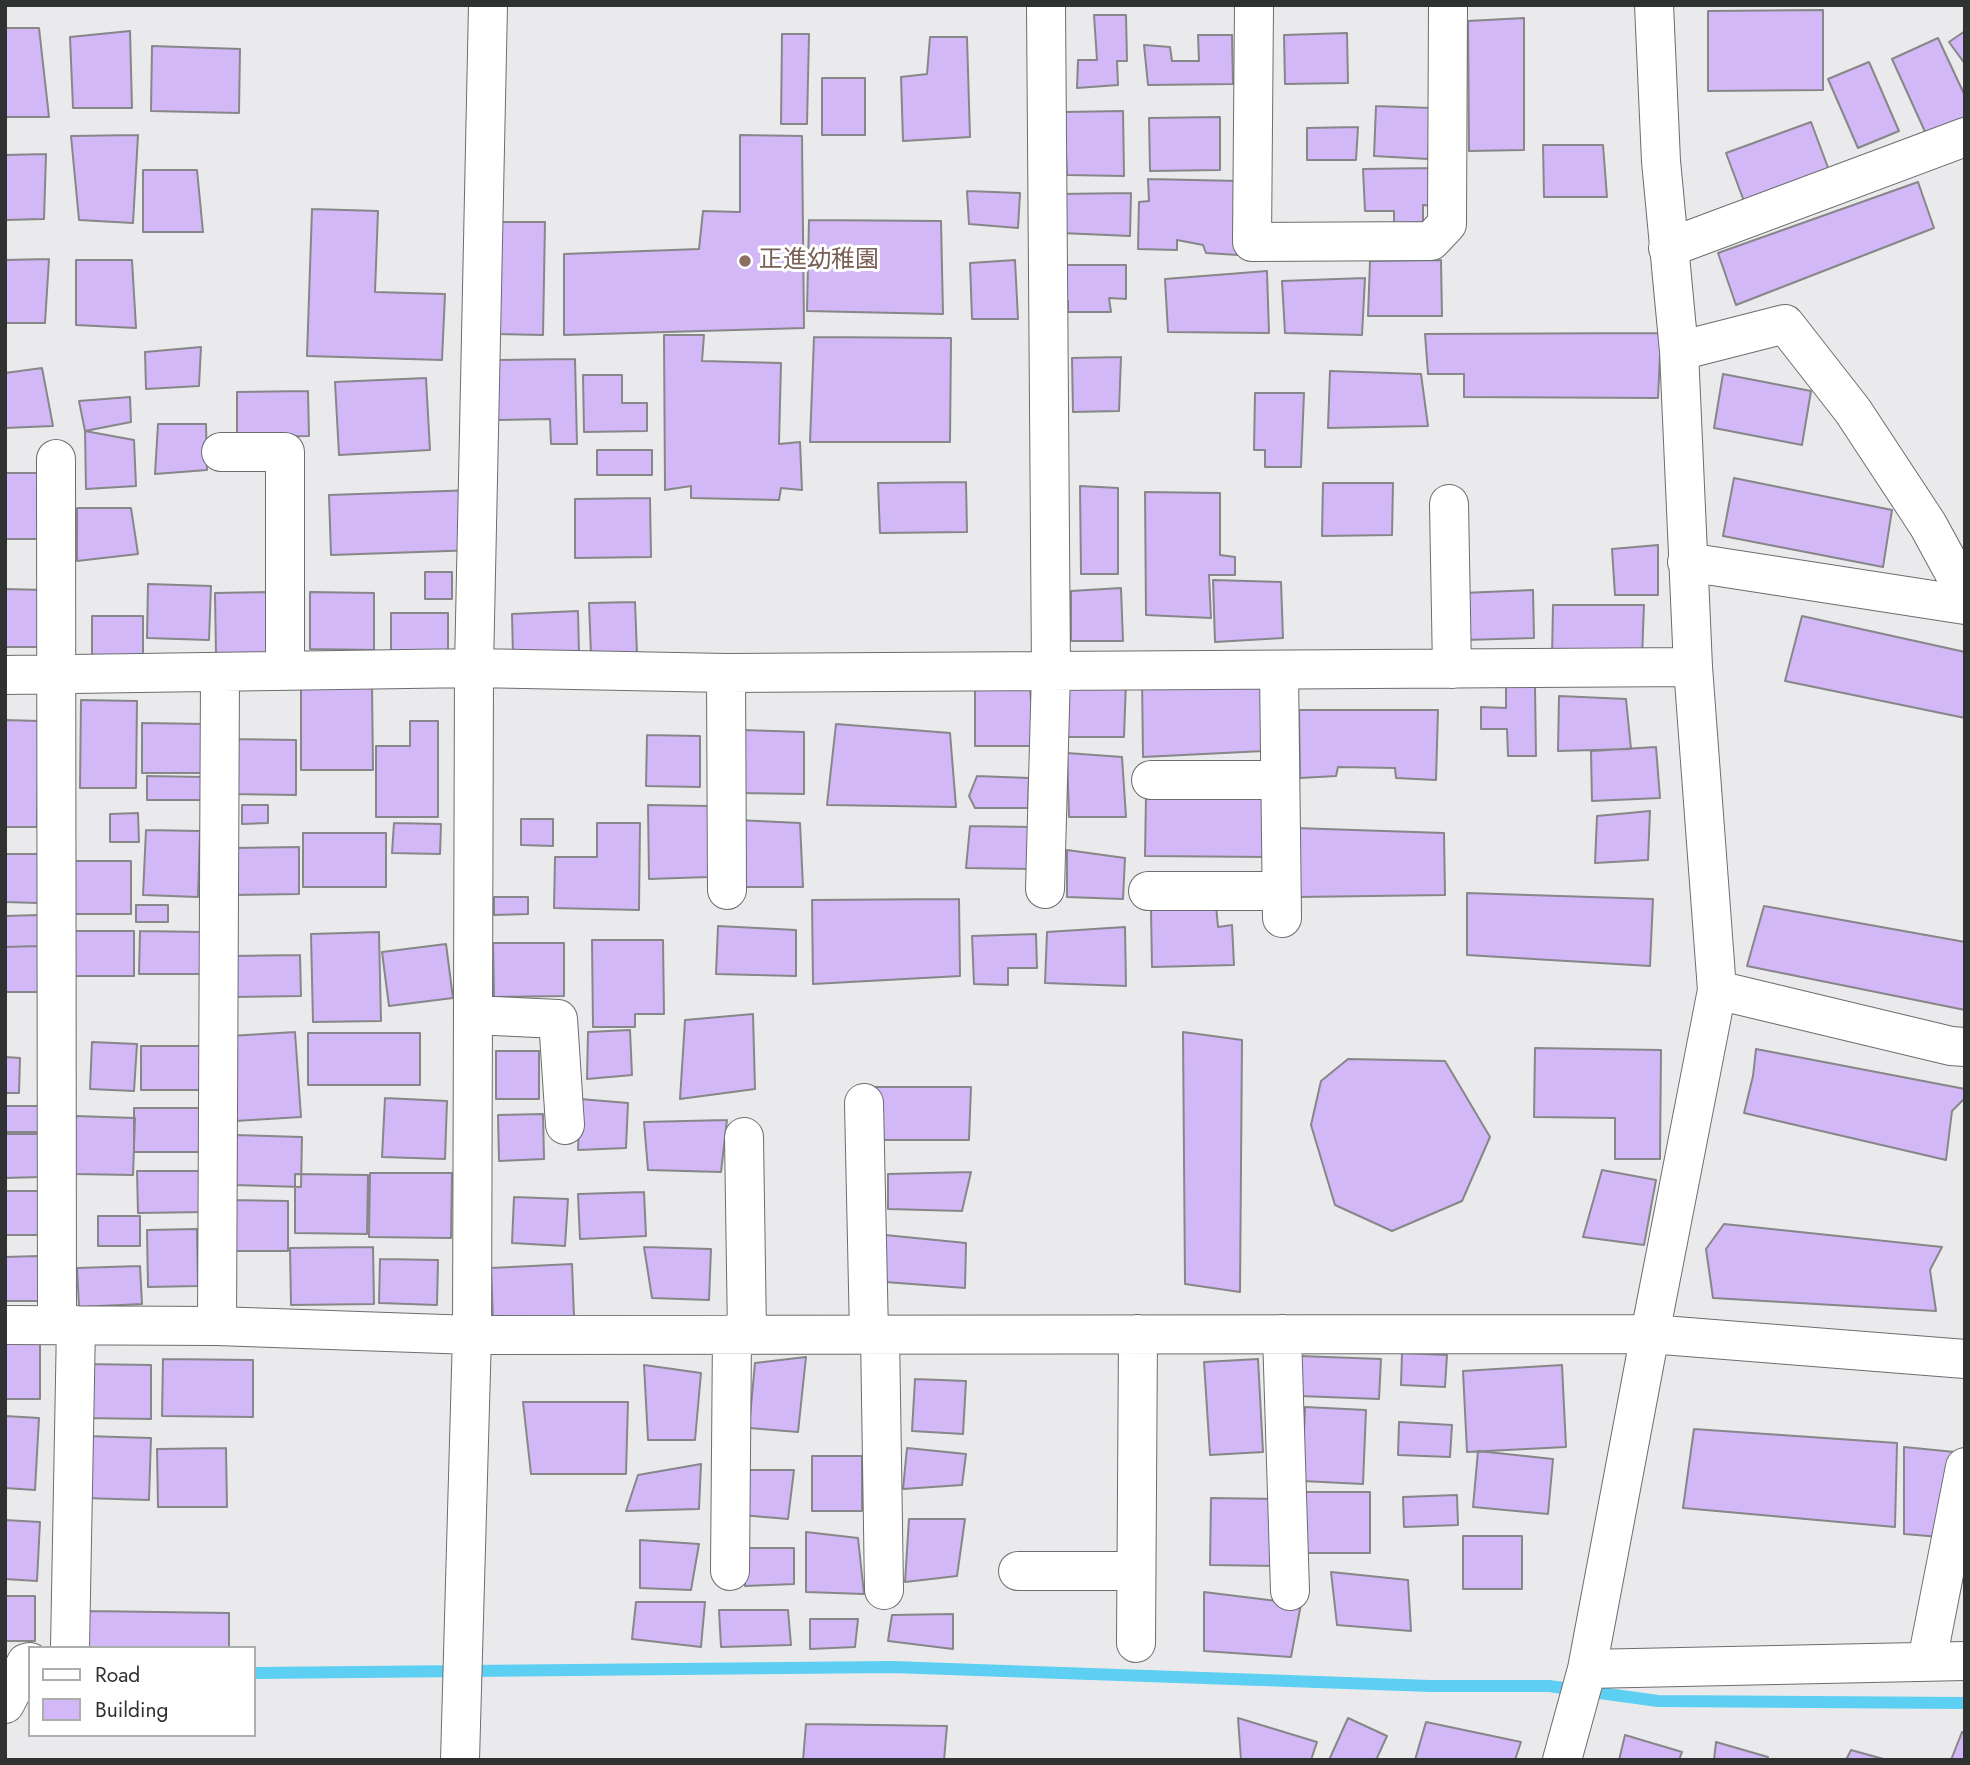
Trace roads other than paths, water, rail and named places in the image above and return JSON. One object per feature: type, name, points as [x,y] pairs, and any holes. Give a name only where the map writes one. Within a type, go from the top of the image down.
[{"type":"street","points":[[460,1760],[472,1335],[474,668],[488,5]]},
{"type":"street","points":[[1045,889],[1051,672],[1046,5]]},
{"type":"street","points":[[1254,5],[1252,242],[1431,241],[1447,224],[1448,5]]},
{"type":"street","points":[[1562,1760],[1587,1669],[1717,990],[1693,667],[1679,351],[1661,161],[1654,5]]},
{"type":"street","points":[[1668,248],[1965,137]]},
{"type":"street","points":[[1679,351],[1785,324],[1853,411],[1928,525],[1959,582],[1965,584]]},
{"type":"street","points":[[220,452],[285,452],[285,671]]},
{"type":"street","points":[[56,459],[70,1646]]},
{"type":"street","points":[[1449,504],[1452,669]]},
{"type":"street","points":[[1687,562],[1965,606]]},
{"type":"street","points":[[5,675],[474,668],[726,673],[1693,667]]},
{"type":"street","points":[[1148,891],[1282,904],[1279,671]]},
{"type":"street","points":[[217,1326],[220,672]]},
{"type":"street","points":[[726,673],[727,890]]},
{"type":"street","points":[[1151,780],[1280,780]]},
{"type":"street","points":[[1717,990],[1951,1046],[1965,1047]]},
{"type":"street","points":[[473,1016],[558,1019],[565,1125]]},
{"type":"street","points":[[864,1103],[884,1590]]},
{"type":"street","points":[[730,1571],[740,1334],[744,1137]]},
{"type":"street","points":[[5,1325],[217,1326],[472,1335],[1650,1334],[1965,1359]]},
{"type":"street","points":[[1136,1643],[1138,1334]]},
{"type":"street","points":[[1282,1334],[1290,1591]]},
{"type":"street","points":[[1927,1661],[1965,1466]]},
{"type":"street","points":[[1018,1571],[1136,1571]]},
{"type":"street","points":[[1587,1669],[1965,1661]]},
{"type":"street","points":[[5,1704],[28,1662]]},
{"type":"waterway","points":[[256,1673],[892,1667],[1431,1686],[1549,1686],[1658,1701],[1965,1703]]},
{"type":"place","name":"正進幼稚園","points":[[745,261]]}]
